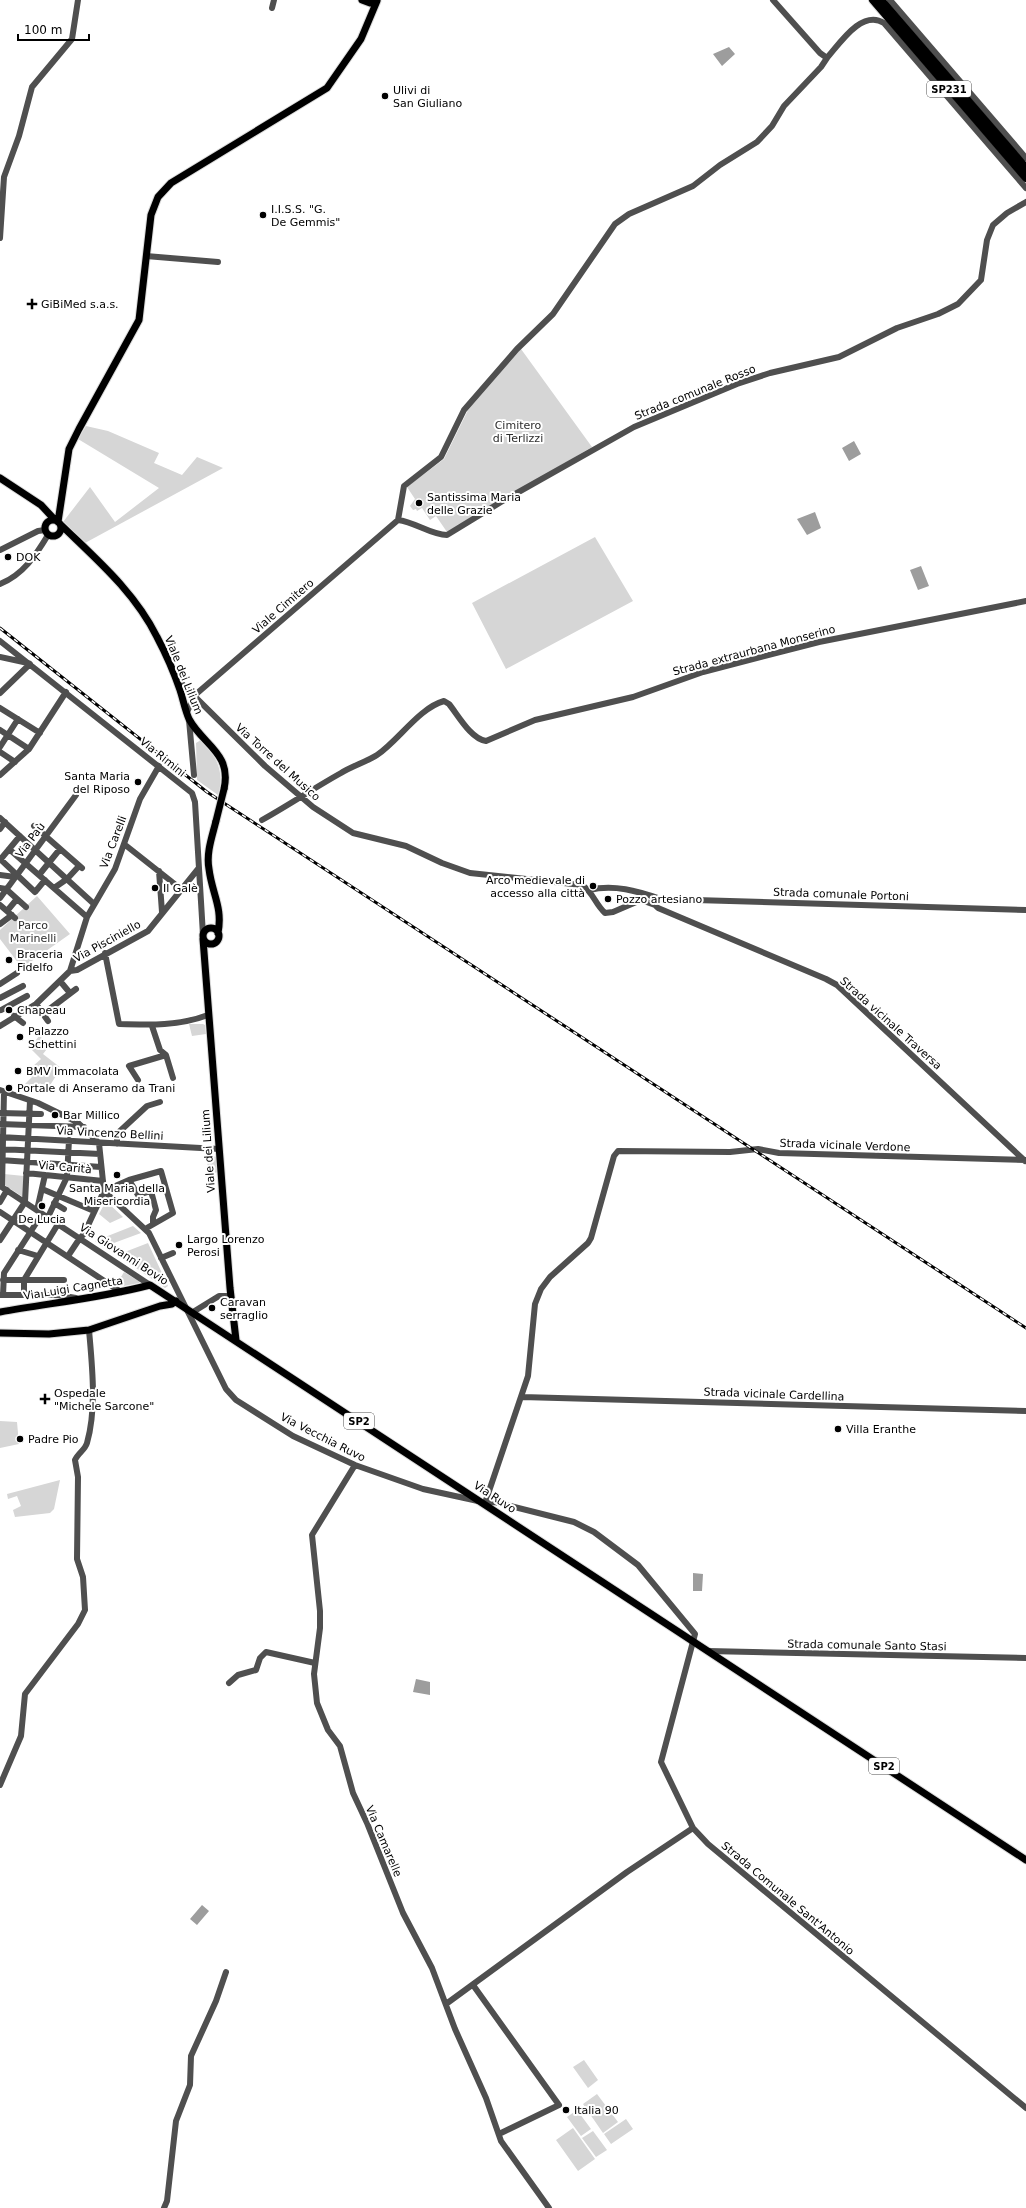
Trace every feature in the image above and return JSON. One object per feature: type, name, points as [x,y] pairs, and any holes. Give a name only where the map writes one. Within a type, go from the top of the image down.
[{"type":"highway","name":"SP231","points":[[873,0],[1026,178]]},
{"type":"highway","name":"SP231","points":[[881,0],[1026,168]]},
{"type":"main road","points":[[363,1],[370,3],[377,0]]},
{"type":"main road","points":[[72,536],[58,534],[53,536],[47,533],[55,522],[69,449],[78,429],[139,320],[152,212],[162,190],[178,178],[327,88],[361,39],[369,16],[377,0]]},
{"type":"main road","points":[[363,1],[369,16]]},
{"type":"main road","name":"Viale dei Lilium","points":[[0,478],[41,505],[55,522],[110,572],[137,604],[158,637],[175,677],[189,720],[221,758],[225,774],[224,789],[208,850],[208,864],[220,912],[218,940],[212,944],[207,951],[205,961]]},
{"type":"main road","points":[[55,522],[61,530],[58,534]]},
{"type":"main road","points":[[212,944],[207,943],[203,937],[217,920],[220,912]]},
{"type":"main road","points":[[210,928],[218,933]]},
{"type":"main road","name":"Viale dei Lilium","points":[[203,937],[230,1296],[236,1340]]},
{"type":"main road","name":"Via Luigi Cagnetta","points":[[0,1312],[76,1298],[121,1292],[150,1285]]},
{"type":"main road","name":"Via Giovanni Bovio","points":[[150,1285],[236,1340]]},
{"type":"main road","points":[[0,1333],[49,1334],[89,1330],[160,1306],[172,1304],[170,1297],[164,1300],[160,1306]]},
{"type":"main road","name":"Via Ruvo","points":[[236,1340],[1026,1860]]},
{"type":"street","points":[[0,238],[4,176],[19,136],[32,87],[72,39],[78,0]]},
{"type":"street","points":[[272,8],[274,0]]},
{"type":"street","points":[[773,0],[820,53],[827,58]]},
{"type":"street","points":[[891,0],[1026,158]]},
{"type":"street","points":[[398,520],[404,489],[408,482],[441,457],[464,410],[517,349],[550,319],[615,224],[629,214],[693,186],[720,165],[756,142],[772,126],[784,106],[822,68],[827,58],[860,23],[871,19],[883,22],[1026,188]]},
{"type":"street","name":"Strada comunale Rosso","points":[[398,520],[411,522],[440,535],[447,535],[501,502],[634,428],[737,384],[770,373],[839,357],[897,328],[938,314],[958,304],[981,280],[987,240],[991,228],[1002,216],[1024,203],[1026,196]]},
{"type":"street","points":[[146,256],[218,262]]},
{"type":"street","name":"Viale Cimitero","points":[[186,712],[195,695],[398,520]]},
{"type":"street","points":[[0,550],[38,531],[47,533],[25,567],[14,577],[0,584]]},
{"type":"street","name":"Strada extraurbana Monserino","points":[[302,798],[342,772],[377,754],[423,714],[440,702],[444,701],[449,704],[474,735],[481,740],[486,741],[535,720],[633,697],[710,670],[819,642],[1026,601]]},
{"type":"street","name":"Via Rimini","points":[[0,641],[159,766],[194,796],[203,937]]},
{"type":"street","name":"Via Rimini","points":[[0,657],[30,664]]},
{"type":"street","points":[[0,693],[30,664]]},
{"type":"street","name":"Via Torre del Musico","points":[[175,677],[195,695],[237,741],[302,798],[353,833],[406,846],[460,870],[568,882],[582,885],[589,890],[613,887],[642,893]]},
{"type":"street","points":[[0,775],[29,749],[66,692]]},
{"type":"street","points":[[0,717],[2,709],[40,733]]},
{"type":"street","points":[[0,747],[18,719]]},
{"type":"street","points":[[189,720],[194,775]]},
{"type":"street","points":[[0,730],[29,749]]},
{"type":"street","points":[[0,752],[15,762]]},
{"type":"street","name":"Via Carelli","points":[[70,970],[87,917],[115,869],[140,799],[159,766]]},
{"type":"street","name":"Via Paù","points":[[0,898],[3,889],[16,876],[76,795]]},
{"type":"street","points":[[262,820],[302,798]]},
{"type":"street","points":[[0,818],[94,904]]},
{"type":"street","points":[[0,829],[5,822]]},
{"type":"street","points":[[34,826],[80,867],[54,888]]},
{"type":"street","points":[[20,836],[0,859],[16,876],[35,892],[45,880]]},
{"type":"street","points":[[124,844],[181,889]]},
{"type":"street","points":[[9,849],[87,917]]},
{"type":"street","points":[[39,875],[60,849]]},
{"type":"street","name":"Via Pisciniello","points":[[70,970],[76,970],[148,931],[162,912],[198,870]]},
{"type":"street","points":[[159,871],[162,912]]},
{"type":"street","points":[[0,875],[16,876]]},
{"type":"street","points":[[3,889],[26,907]]},
{"type":"street","points":[[589,890],[598,907],[605,913],[613,912],[641,900],[642,893]]},
{"type":"street","name":"Strada comunale Portoni","points":[[642,893],[656,897],[1026,910]]},
{"type":"street","points":[[655,905],[656,897]]},
{"type":"street","points":[[0,924],[12,914],[17,900]]},
{"type":"street","name":"Strada vicinale Traversa","points":[[641,900],[837,985],[1025,1161]]},
{"type":"street","points":[[0,905],[12,914]]},
{"type":"street","name":"Via Rimini","points":[[201,909],[204,921],[210,928]]},
{"type":"street","points":[[106,953],[119,1024],[152,1026],[192,1021],[208,1015]]},
{"type":"street","points":[[0,1026],[14,1016],[28,1011],[70,970]]},
{"type":"street","points":[[0,984],[17,973]]},
{"type":"street","points":[[60,981],[70,993]]},
{"type":"street","points":[[0,998],[23,986]]},
{"type":"street","points":[[43,1014],[76,989]]},
{"type":"street","points":[[1,1010],[27,996]]},
{"type":"street","points":[[36,1004],[48,1021]]},
{"type":"street","points":[[14,1016],[23,1023]]},
{"type":"street","points":[[152,1026],[160,1050],[166,1055],[173,1078]]},
{"type":"street","points":[[138,1080],[129,1066],[166,1055]]},
{"type":"street","points":[[0,1202],[3,1188],[1,1160],[2,1091],[30,1101],[84,1127],[99,1143],[104,1191],[82,1236],[68,1256]]},
{"type":"street","points":[[0,1240],[25,1202],[30,1101]]},
{"type":"street","points":[[117,1144],[117,1136],[147,1106],[160,1102]]},
{"type":"street","points":[[2,1113],[41,1114]]},
{"type":"street","points":[[2,1124],[84,1127]]},
{"type":"street","name":"Via Vincenzo Bellini","points":[[2,1137],[220,1149]]},
{"type":"street","points":[[70,1140],[67,1177],[54,1203],[42,1214],[4,1273],[2,1295],[58,1295],[76,1298]]},
{"type":"street","points":[[2,1149],[100,1154]]},
{"type":"street","name":"Strada vicinale Verdone","points":[[483,1502],[522,1397],[530,1367],[535,1304],[541,1289],[550,1277],[588,1243],[591,1238],[614,1156],[618,1151],[730,1152],[758,1149],[779,1153],[1025,1161]]},
{"type":"street","points":[[1,1160],[101,1167]]},
{"type":"street","points":[[104,1191],[129,1180],[161,1171],[173,1213],[145,1229]]},
{"type":"street","name":"Via Carità","points":[[26,1174],[103,1181]]},
{"type":"street","points":[[42,1214],[42,1189],[45,1175]]},
{"type":"street","points":[[129,1180],[138,1195],[151,1191],[156,1210],[153,1217],[155,1223],[162,1227]]},
{"type":"street","name":"Via Giovanni Bovio","points":[[3,1188],[58,1224],[82,1236],[150,1285]]},
{"type":"street","points":[[42,1189],[94,1211]]},
{"type":"street","name":"Via Vecchia Ruvo","points":[[104,1191],[149,1233],[173,1283],[190,1311],[230,1395],[293,1436],[355,1465],[423,1490],[483,1502],[496,1502],[567,1520],[594,1532],[638,1565],[693,1630],[695,1634],[693,1641]]},
{"type":"street","points":[[54,1203],[64,1209]]},
{"type":"street","points":[[0,1212],[121,1292]]},
{"type":"street","points":[[24,1295],[24,1280],[58,1224]]},
{"type":"street","points":[[18,1250],[38,1256]]},
{"type":"street","points":[[161,1258],[173,1253]]},
{"type":"street","points":[[3,1280],[64,1280]]},
{"type":"street","points":[[170,1297],[173,1291],[173,1283]]},
{"type":"street","points":[[170,1297],[179,1293]]},
{"type":"street","points":[[190,1311],[219,1296],[230,1296]]},
{"type":"street","points":[[0,1785],[21,1736],[26,1694],[30,1686],[78,1624],[85,1610],[83,1577],[77,1559],[78,1477],[75,1460],[87,1444],[94,1388],[89,1330]]},
{"type":"street","name":"Strada vicinale Cardellina","points":[[522,1397],[1026,1411]]},
{"type":"street","name":"Via Camarelle","points":[[355,1465],[312,1535],[320,1610],[320,1628],[314,1662],[315,1689],[322,1717],[340,1746],[353,1793],[367,1823],[403,1913],[426,1954],[486,2098],[504,2148],[549,2208]]},
{"type":"street","name":"Strada Comunale Sant'Antonio","points":[[693,1641],[661,1762],[693,1828],[725,1858],[1026,2108]]},
{"type":"street","name":"Strada comunale Santo Stasi","points":[[708,1651],[1026,1658]]},
{"type":"street","points":[[229,1683],[238,1675],[256,1670],[260,1658],[266,1652],[314,1662]]},
{"type":"street","points":[[446,2004],[627,1872],[693,1828]]},
{"type":"street","points":[[164,2208],[167,2201],[176,2121],[190,2085],[191,2056],[201,2036],[226,1972]]},
{"type":"street","points":[[473,1984],[558,2105],[499,2134]]},
{"type":"green space","name":"Cimitero di Terlizzi","points":[[521,349],[592,447],[447,532],[436,516],[430,520],[422,508],[417,511],[416,509],[413,510],[410,506],[415,499],[407,487],[444,459],[468,410]]},
{"type":"green space","points":[[86,426],[108,431],[159,453],[154,463],[182,475],[197,457],[223,468],[85,543],[63,522],[90,487],[115,522],[159,488],[78,439]]},
{"type":"green space","points":[[595,537],[633,601],[506,669],[472,603]]},
{"type":"green space","points":[[201,740],[207,746],[218,765],[221,779],[218,795],[197,780],[196,743]]},
{"type":"green space","name":"Parco Marinelli","points":[[37,896],[70,934],[22,968],[0,939],[0,930]]},
{"type":"green space","points":[[189,1024],[205,1025],[206,1034],[192,1036]]},
{"type":"green space","points":[[39,1036],[51,1044],[43,1054],[61,1068],[47,1090],[40,1083],[35,1090],[24,1085],[32,1077],[29,1074],[33,1069],[32,1067],[41,1059],[30,1048]]},
{"type":"green space","points":[[207,1154],[216,1157],[217,1172],[211,1176],[208,1175]]},
{"type":"green space","points":[[4,1174],[24,1176],[23,1197],[3,1184]]},
{"type":"green space","points":[[106,1201],[123,1217],[110,1223],[99,1214]]},
{"type":"green space","points":[[133,1226],[141,1233],[103,1247],[95,1241]]},
{"type":"green space","points":[[148,1243],[168,1286],[165,1288],[117,1255]]},
{"type":"green space","points":[[124,1272],[140,1282],[124,1286],[118,1282]]},
{"type":"green space","points":[[0,1421],[17,1422],[19,1444],[0,1448]]},
{"type":"green space","points":[[60,1480],[54,1509],[50,1513],[15,1517],[13,1510],[21,1506],[17,1496],[8,1499],[7,1494]]},
{"type":"green space","points":[[584,2060],[598,2080],[588,2088],[573,2067]]},
{"type":"green space","points":[[597,2094],[618,2122],[603,2133],[583,2104]]},
{"type":"green space","points":[[577,2110],[591,2129],[581,2136],[567,2117]]},
{"type":"green space","points":[[626,2119],[633,2129],[611,2144],[604,2134]]},
{"type":"green space","points":[[573,2128],[595,2159],[578,2171],[556,2140]]},
{"type":"green space","points":[[593,2131],[607,2150],[596,2157],[582,2138]]},
{"type":"shaded area","points":[[729,47],[735,54],[722,66],[713,54]]},
{"type":"shaded area","points":[[854,441],[861,454],[849,461],[842,448]]},
{"type":"shaded area","points":[[815,512],[821,528],[807,535],[797,519]]},
{"type":"shaded area","points":[[921,566],[929,586],[918,590],[910,570]]},
{"type":"shaded area","points":[[693,1573],[703,1574],[702,1591],[693,1591]]},
{"type":"shaded area","points":[[416,1679],[430,1682],[430,1695],[413,1692]]},
{"type":"shaded area","points":[[202,1905],[209,1911],[197,1925],[190,1919]]},
{"type":"railway","points":[[0,628],[207,792],[1026,1328]]},
{"type":"place","name":"Ulivi di San Giuliano","points":[[385,96]]},
{"type":"place","name":"I.I.S.S. \"G. De Gemmis\"","points":[[263,215]]},
{"type":"place","name":"GiBiMed s.a.s.","points":[[32,304]]},
{"type":"place","name":"Santissima Maria delle Grazie","points":[[419,503]]},
{"type":"place","name":"DOK","points":[[8,557]]},
{"type":"place","name":"Santa Maria del Riposo","points":[[138,782]]},
{"type":"place","name":"Arco medievale di accesso alla città","points":[[593,886]]},
{"type":"place","name":"Il Galè","points":[[155,888]]},
{"type":"place","name":"Pozzo artesiano","points":[[608,899]]},
{"type":"place","name":"Braceria Fidelfo","points":[[9,960]]},
{"type":"place","name":"Chapeau","points":[[9,1010]]},
{"type":"place","name":"Palazzo Schettini","points":[[20,1037]]},
{"type":"place","name":"BMV Immacolata","points":[[18,1071]]},
{"type":"place","name":"Portale di Anseramo da Trani","points":[[9,1088]]},
{"type":"place","name":"Bar Millico","points":[[55,1115]]},
{"type":"place","name":"Santa Maria della Misericordia","points":[[117,1175]]},
{"type":"place","name":"De Lucia","points":[[42,1206]]},
{"type":"place","name":"Largo Lorenzo Perosi","points":[[179,1245]]},
{"type":"place","name":"Caravan serraglio","points":[[212,1308]]},
{"type":"place","name":"Ospedale \"Michele Sarcone\"","points":[[45,1399]]},
{"type":"place","name":"Villa Eranthe","points":[[838,1429]]},
{"type":"place","name":"Padre Pio","points":[[20,1439]]},
{"type":"place","name":"Italia 90","points":[[566,2110]]}]
